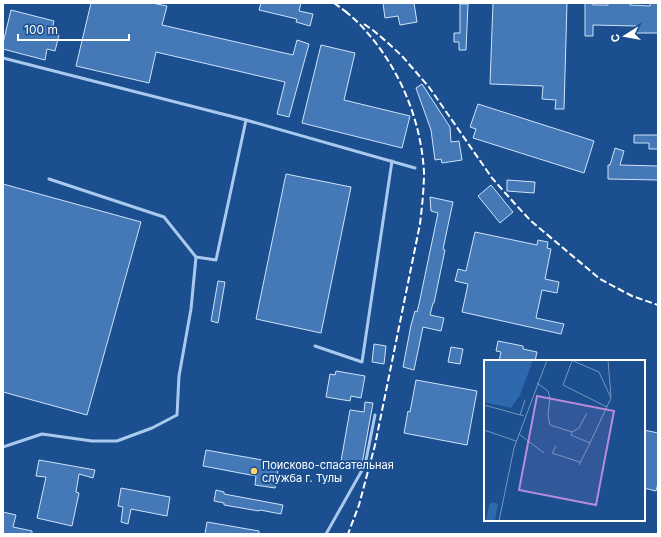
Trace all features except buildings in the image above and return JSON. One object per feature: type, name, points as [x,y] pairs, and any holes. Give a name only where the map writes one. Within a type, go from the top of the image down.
[{"type":"lane","points":[[3,58],[246,120],[415,168]]},
{"type":"lane","points":[[49,179],[164,217],[196,257],[216,260],[246,120]]},
{"type":"lane","points":[[315,346],[362,362],[392,162]]},
{"type":"lane","points":[[3,447],[42,434],[92,441],[117,442],[152,428],[177,415],[179,376],[191,308],[196,257]]},
{"type":"lane","points":[[326,534],[365,465],[375,415]]},
{"type":"railway","points":[[334,3],[349,14]]},
{"type":"railway","points":[[345,11],[363,27],[389,61],[398,78],[413,115],[418,133],[424,172],[420,224],[375,445],[359,505],[348,534]]},
{"type":"railway","points":[[364,24],[402,56],[429,87],[492,178],[531,221],[600,279],[632,296],[658,305]]},
{"type":"place","name":"Поисково-спасательная служба г. Тулы","points":[[254,471]]}]
